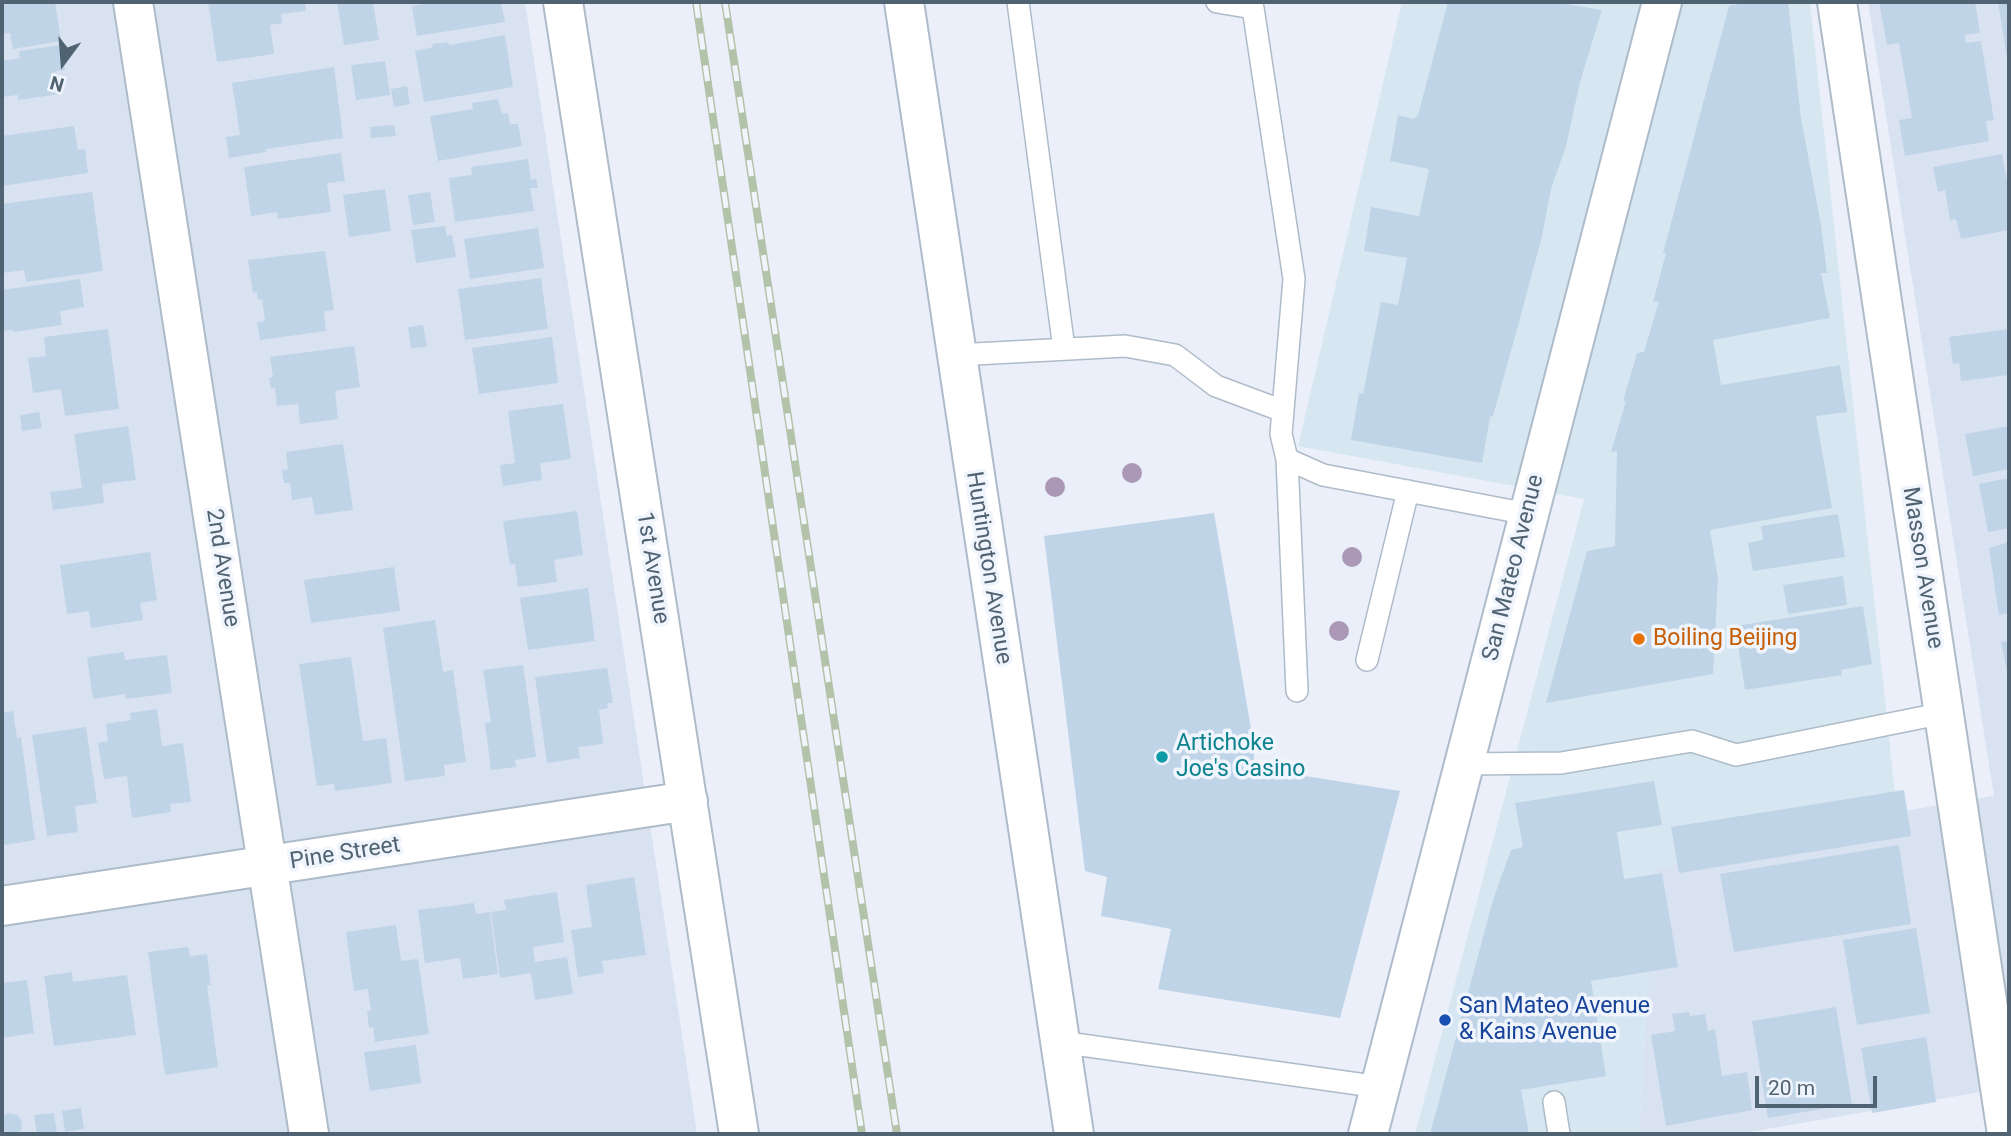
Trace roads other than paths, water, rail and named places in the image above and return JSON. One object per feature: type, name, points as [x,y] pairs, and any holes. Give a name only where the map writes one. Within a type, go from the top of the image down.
[{"type":"street","name":"2nd Avenue","points":[[133,2],[309,1134]]},
{"type":"street","name":"1st Avenue","points":[[563,2],[740,1134]]},
{"type":"street","name":"Huntington Avenue","points":[[904,2],[1074,1134]]},
{"type":"street","name":"San Mateo Avenue","points":[[1368,1134],[1662,2]]},
{"type":"street","name":"Masson Avenue","points":[[1837,2],[2007,1134]]},
{"type":"street","name":"Pine Street","points":[[2,906],[688,801]]},
{"type":"lane","points":[[1018,2],[1065,349]]},
{"type":"lane","points":[[1217,2],[1253,8],[1294,279],[1281,433],[1287,459],[1297,691]]},
{"type":"lane","points":[[956,355],[1125,346],[1175,355],[1216,386],[1283,411]]},
{"type":"lane","points":[[1287,459],[1323,475],[1528,514]]},
{"type":"lane","points":[[1367,660],[1408,491]]},
{"type":"lane","points":[[1464,764],[1561,763],[1692,741],[1736,755],[1944,713]]},
{"type":"lane","points":[[1060,1042],[1380,1087]]},
{"type":"lane","points":[[1554,1102],[1559,1134]]},
{"type":"railway","points":[[696,2],[862,1134]]},
{"type":"railway","points":[[725,2],[897,1134]]},
{"type":"place","name":"Boiling Beijing","points":[[1639,639]]},
{"type":"place","name":"Artichoke Joe's Casino","points":[[1162,757]]},
{"type":"place","name":"San Mateo Avenue & Kains Avenue","points":[[1445,1020]]}]
